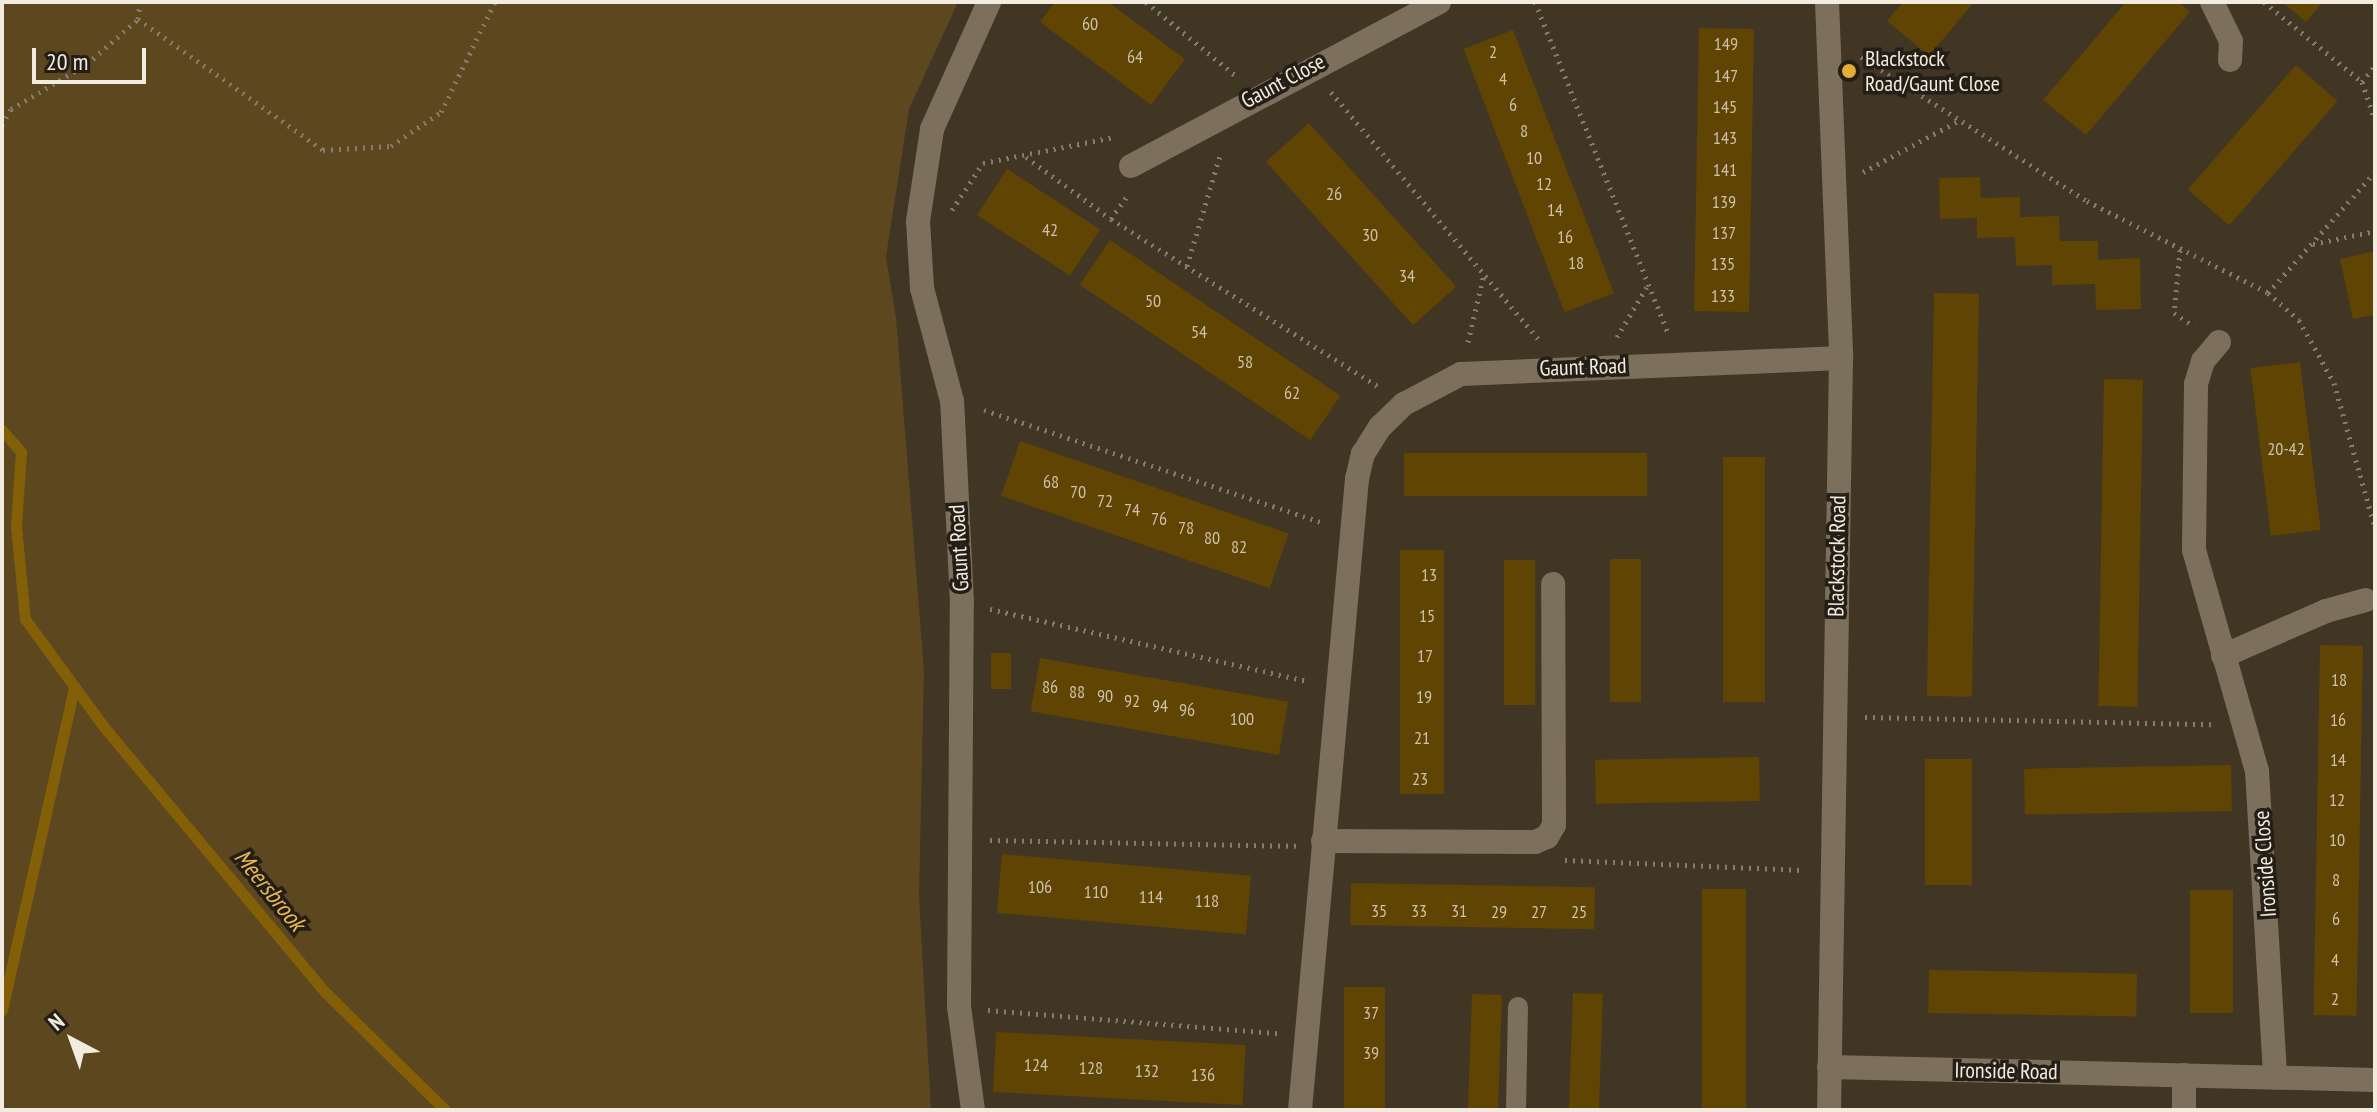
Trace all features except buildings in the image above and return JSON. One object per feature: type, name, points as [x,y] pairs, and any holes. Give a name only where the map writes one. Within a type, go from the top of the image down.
[{"type":"street","name":"Gaunt Road","points":[[973,1110],[959,1007],[957,838],[962,603],[952,401],[922,288],[918,221],[932,129],[989,2]]},
{"type":"street","name":"Gaunt Close","points":[[1131,166],[1258,94],[1439,2]]},
{"type":"street","name":"Blackstock Road","points":[[1827,2],[1841,358],[1829,1110]]},
{"type":"street","points":[[2212,2],[2231,41],[2230,60]]},
{"type":"street","name":"Ironside Close","points":[[2219,342],[2203,361],[2196,384],[2194,550],[2257,771],[2264,837],[2275,1077]]},
{"type":"street","name":"Gaunt Road","points":[[1300,1110],[1337,687],[1363,454],[1404,404],[1461,374],[1601,365],[1681,366],[1841,358]]},
{"type":"street","points":[[1323,841],[1535,842],[1547,837],[1554,825],[1553,584]]},
{"type":"street","points":[[2223,656],[2326,611],[2366,600]]},
{"type":"street","name":"Ironside Road","points":[[1829,1067],[2375,1080]]},
{"type":"street","points":[[2184,1075],[2184,1110]]},
{"type":"lane","points":[[1516,1110],[1518,1007]]},
{"type":"path","points":[[2,125],[11,109],[87,64],[138,19],[140,2]]},
{"type":"path","points":[[138,19],[323,150],[391,146],[441,112],[495,2]]},
{"type":"path","points":[[1146,2],[1258,94]]},
{"type":"path","points":[[1535,2],[1681,366]]},
{"type":"path","points":[[2264,2],[2362,82],[2375,120]]},
{"type":"path","points":[[1829,37],[2087,201],[2268,293],[2317,344],[2334,383],[2375,528]]},
{"type":"path","points":[[2362,82],[2375,66]]},
{"type":"path","points":[[1309,67],[1561,367]]},
{"type":"path","points":[[1187,266],[1235,107]]},
{"type":"path","points":[[1835,187],[1961,119]]},
{"type":"path","points":[[945,222],[983,163],[1118,137]]},
{"type":"path","points":[[1026,157],[1187,266],[1404,404]]},
{"type":"path","points":[[2268,293],[2375,172]]},
{"type":"path","points":[[2312,244],[2375,231]]},
{"type":"path","points":[[2180,250],[2174,313],[2219,342]]},
{"type":"path","points":[[1461,374],[1485,273]]},
{"type":"path","points":[[1601,365],[1648,285]]},
{"type":"path","points":[[952,401],[1092,442],[1355,534]]},
{"type":"path","points":[[962,603],[1337,687]]},
{"type":"path","points":[[1833,717],[2244,724]]},
{"type":"path","points":[[1547,837],[1569,864],[1832,871]]},
{"type":"path","points":[[957,838],[1281,849],[1323,841]]},
{"type":"path","points":[[959,1007],[1308,1035]]},
{"type":"shaded area","points":[[2,2],[958,2],[909,109],[886,257],[896,317],[924,671],[919,896],[931,1110],[2,1110]]},
{"type":"waterway","name":"Meersbrook","points":[[2,430],[21,452],[16,526],[25,619],[104,727],[325,992],[445,1110]]},
{"type":"waterway","name":"Meersbrook","points":[[2,1010],[74,687]]},
{"type":"place","name":"Blackstock Road/Gaunt Close","points":[[1849,71]]}]
